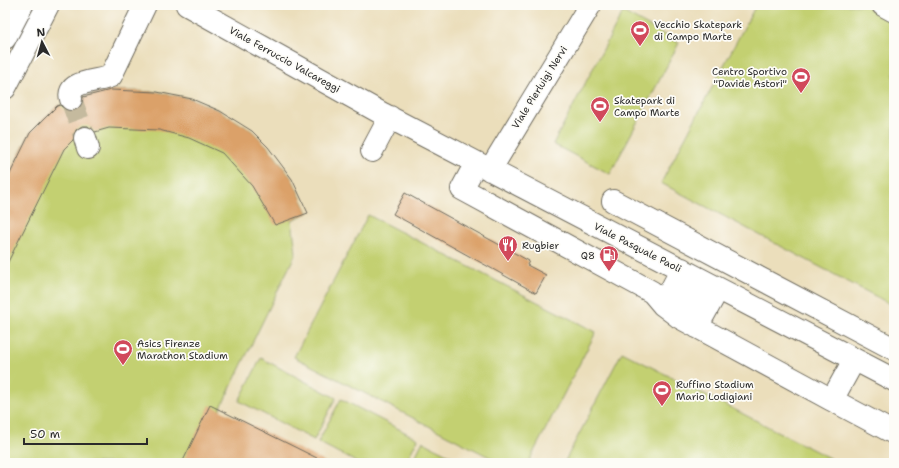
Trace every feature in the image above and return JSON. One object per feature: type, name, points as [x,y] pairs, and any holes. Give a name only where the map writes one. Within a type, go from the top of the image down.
[{"type":"street","points":[[5,38],[22,5]]},
{"type":"street","points":[[5,88],[48,5]]},
{"type":"street","points":[[71,98],[69,94],[71,89],[78,85],[111,76],[145,5]]},
{"type":"street","name":"Viale Ferruccio Valcareggi","points":[[187,5],[386,115]]},
{"type":"street","name":"Viale Pierluigi Nervi","points":[[531,226],[462,189],[483,166],[590,5]]},
{"type":"street","points":[[883,5],[894,11]]},
{"type":"street","points":[[372,150],[386,115]]},
{"type":"street","name":"Viale Pasquale Paoli","points":[[386,115],[544,199],[894,380]]},
{"type":"street","points":[[544,199],[531,226],[665,305],[832,400],[894,433]]},
{"type":"street","points":[[613,201],[894,349]]},
{"type":"street","points":[[665,305],[683,271]]},
{"type":"street","points":[[665,305],[683,271]]},
{"type":"street","points":[[665,305],[683,271]]},
{"type":"street","points":[[832,400],[854,360]]},
{"type":"green space","name":"Centro Sportivo \"Davide Astori\"","points":[[756,5],[894,5],[894,306],[661,183]]},
{"type":"green space","name":"Skatepark di Campo Marte","points":[[623,12],[679,43],[610,174],[553,144]]},
{"type":"green space","name":"Asics Firenze Marathon Stadium","points":[[111,90],[157,92],[192,99],[220,111],[252,131],[268,147],[292,179],[308,213],[292,220],[296,253],[194,463],[5,463],[5,184],[30,133],[57,106],[84,96]]},
{"type":"green space","points":[[368,215],[596,332],[528,463],[501,463],[294,357]]},
{"type":"green space","name":"Ruffino Stadium Mario Lodigiani","points":[[622,352],[839,463],[564,463]]},
{"type":"green space","points":[[261,358],[336,398],[314,440],[239,401]]},
{"type":"green space","points":[[341,399],[418,439],[405,463],[358,463],[318,442]]},
{"type":"green space","points":[[423,442],[465,463],[412,463]]},
{"type":"building","points":[[111,90],[157,92],[192,99],[220,111],[252,131],[268,147],[292,179],[308,213],[275,225],[252,186],[222,153],[189,138],[159,130],[109,128],[95,132],[88,126],[82,126],[76,130],[73,140],[64,149],[5,268],[5,184],[30,133],[57,106],[60,105],[65,110],[72,111],[78,109],[82,105],[83,97]]},
{"type":"building","points":[[405,193],[529,261],[527,265],[546,275],[536,293],[393,214]]},
{"type":"building","points":[[210,405],[327,463],[182,463]]},
{"type":"tunnel","points":[[71,99],[85,138]]},
{"type":"place","name":"Vecchio Skatepark di Campo Marte","points":[[640,47]]},
{"type":"place","name":"Centro Sportivo \"Davide Astori\"","points":[[801,94]]},
{"type":"place","name":"Skatepark di Campo Marte","points":[[600,123]]},
{"type":"place","name":"Rugbier","points":[[508,262]]},
{"type":"place","name":"Q8","points":[[609,272]]},
{"type":"place","name":"Asics Firenze Marathon Stadium","points":[[123,366]]},
{"type":"place","name":"Ruffino Stadium Mario Lodigiani","points":[[662,407]]}]
